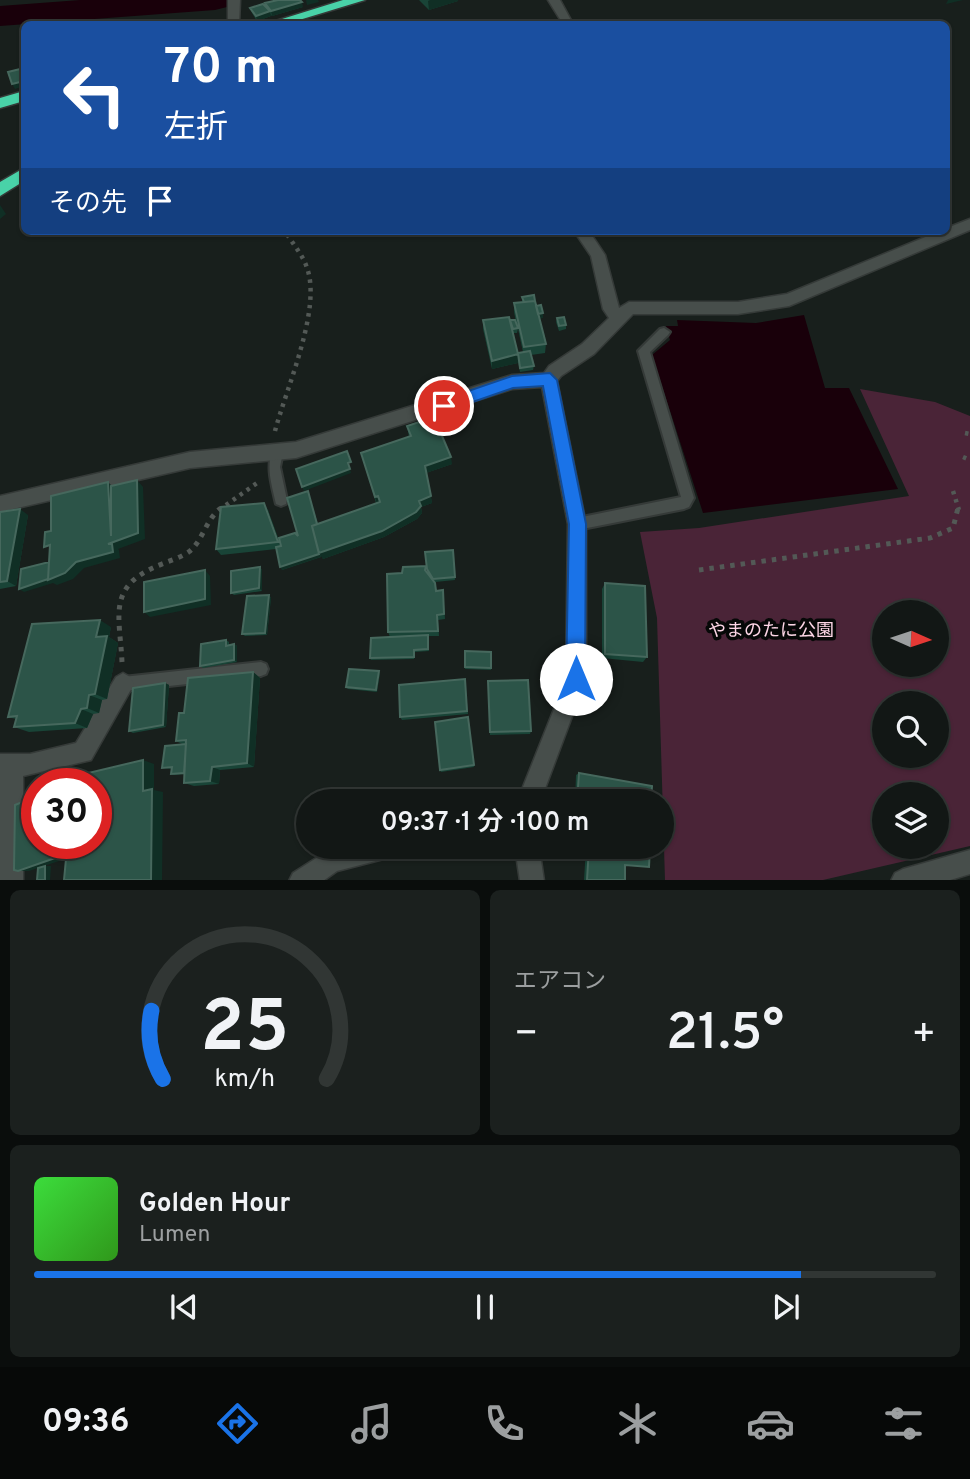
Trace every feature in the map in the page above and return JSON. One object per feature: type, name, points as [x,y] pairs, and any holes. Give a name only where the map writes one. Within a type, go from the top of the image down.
[{"type":"highway","points":[[284,21],[358,0]]},
{"type":"highway","points":[[0,103],[21,97]]},
{"type":"highway","points":[[0,190],[21,175]]},
{"type":"street","points":[[234,0],[234,21]]},
{"type":"street","points":[[554,0],[566,21]]},
{"type":"street","points":[[950,232],[970,224]]},
{"type":"street","points":[[584,235],[598,255],[611,309],[618,319]]},
{"type":"street","points":[[533,789],[576,679],[577,524],[550,380],[555,371],[589,349],[629,308],[662,310],[738,307],[789,300],[944,235]]},
{"type":"street","points":[[0,504],[190,460],[274,457],[512,382],[550,380]]},
{"type":"street","points":[[11,880],[6,765],[30,765],[83,752],[123,684]]},
{"type":"street","points":[[301,880],[337,859]]},
{"type":"street","points":[[529,859],[532,880]]},
{"type":"street","points":[[903,880],[970,862]]},
{"type":"lane","points":[[577,524],[684,503],[688,498],[644,351],[664,332]]},
{"type":"lane","points":[[274,457],[281,500]]},
{"type":"lane","points":[[123,684],[261,669]]},
{"type":"path","points":[[123,684],[119,605],[122,590],[136,575],[190,551],[213,514],[254,486],[274,457],[278,416],[308,326],[308,269],[287,235]]},
{"type":"path","points":[[963,457],[970,460]]},
{"type":"path","points":[[699,570],[930,538],[953,528],[959,511],[953,491]]},
{"type":"green space","name":"やまのたに公園","points":[[860,389],[935,402],[970,416],[970,846],[949,851],[949,782],[872,782],[872,859],[914,859],[823,880],[665,880],[664,859],[674,859],[674,789],[662,789],[657,618],[640,532],[699,528],[909,496]]},
{"type":"shaded area","points":[[804,315],[825,388],[849,388],[898,489],[703,513],[652,355],[670,340],[666,326],[678,326],[677,320],[756,323]]},
{"type":"building","points":[[278,0],[302,2],[271,11],[265,3]]},
{"type":"building","points":[[263,4],[270,11],[256,16],[250,8]]},
{"type":"building","points":[[21,69],[21,82],[12,84],[8,72]]},
{"type":"building","points":[[534,295],[535,301],[524,302],[522,297]]},
{"type":"building","points":[[535,301],[546,344],[524,347],[514,303]]},
{"type":"building","points":[[541,305],[543,313],[538,314],[536,306]]},
{"type":"building","points":[[509,317],[518,354],[492,361],[483,320]]},
{"type":"building","points":[[564,317],[566,325],[559,326],[557,318]]},
{"type":"building","points":[[510,320],[515,320],[518,328],[513,329]]},
{"type":"building","points":[[530,351],[534,366],[520,368],[518,353]]},
{"type":"building","points":[[434,417],[451,457],[425,466],[431,496],[419,501],[421,506],[416,512],[382,531],[319,553],[312,526],[380,502],[378,496],[375,497],[361,453],[411,436],[407,426]]},
{"type":"building","points":[[347,451],[351,462],[348,463],[350,469],[302,487],[296,469]]},
{"type":"building","points":[[137,480],[138,533],[108,544],[112,544],[113,552],[76,562],[65,573],[48,580],[50,545],[44,547],[45,532],[51,531],[51,496],[108,482],[111,536],[111,486]]},
{"type":"building","points":[[308,491],[317,524],[312,526],[319,554],[280,567],[276,547],[281,546],[279,538],[295,533],[298,536],[287,498]]},
{"type":"building","points":[[264,503],[278,542],[216,549],[221,507]]},
{"type":"building","points":[[20,509],[7,581],[0,582],[0,512]]},
{"type":"building","points":[[453,550],[455,577],[433,579],[427,569],[425,552]]},
{"type":"building","points":[[49,562],[48,579],[19,589],[21,569]]},
{"type":"building","points":[[426,566],[425,570],[435,583],[436,591],[443,590],[444,614],[437,615],[438,631],[388,632],[387,574],[402,573],[403,567]]},
{"type":"building","points":[[260,567],[259,588],[231,593],[231,571]]},
{"type":"building","points":[[205,570],[205,599],[144,612],[144,582]]},
{"type":"building","points":[[605,583],[645,586],[647,657],[605,654]]},
{"type":"building","points":[[269,595],[265,633],[242,634],[247,596]]},
{"type":"building","points":[[100,620],[96,637],[107,636],[95,694],[89,695],[87,708],[81,709],[75,723],[14,727],[17,716],[8,717],[32,624]]},
{"type":"building","points":[[428,635],[428,649],[414,650],[414,657],[370,658],[371,638]]},
{"type":"building","points":[[226,640],[226,646],[234,644],[234,660],[200,666],[201,644]]},
{"type":"building","points":[[465,651],[491,652],[491,668],[465,667]]},
{"type":"building","points":[[349,669],[379,671],[376,690],[346,687]]},
{"type":"building","points":[[253,672],[247,763],[212,767],[210,781],[184,783],[186,740],[176,741],[179,713],[184,713],[188,678]]},
{"type":"building","points":[[465,679],[467,711],[400,717],[399,685]]},
{"type":"building","points":[[528,680],[531,731],[490,732],[488,681]]},
{"type":"building","points":[[165,683],[163,725],[129,731],[133,688]]},
{"type":"building","points":[[468,717],[474,765],[440,770],[435,722]]},
{"type":"building","points":[[186,744],[184,773],[171,774],[172,767],[162,768],[165,746]]},
{"type":"building","points":[[143,760],[143,791],[152,789],[151,880],[64,880],[66,859],[112,859],[112,768],[109,768]]},
{"type":"building","points":[[579,773],[652,786],[652,789],[578,789]]},
{"type":"building","points":[[21,803],[21,859],[52,859],[18,871],[14,870],[15,805]]},
{"type":"building","points":[[588,859],[649,859],[649,867],[625,865],[625,880],[587,880]]},
{"type":"building","points":[[45,866],[45,880],[37,880],[38,868]]},
{"type":"waterway","points":[[0,16],[215,0]]},
{"type":"route","points":[[444,406],[512,382],[550,380],[577,524],[576,679]]}]
